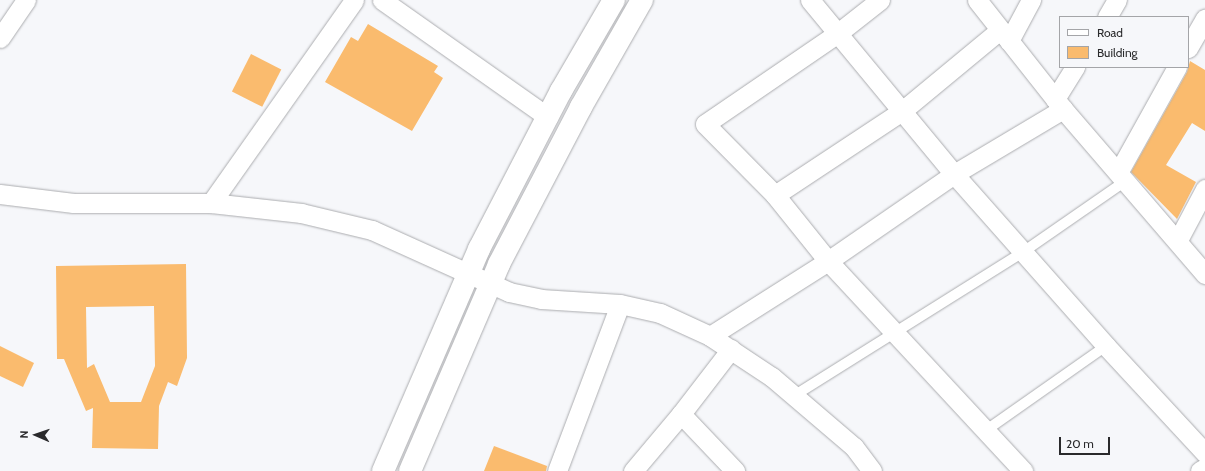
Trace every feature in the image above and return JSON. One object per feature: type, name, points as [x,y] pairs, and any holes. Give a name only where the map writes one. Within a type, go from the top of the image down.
[{"type":"street","points":[[0,38],[26,0]]},
{"type":"street","points":[[211,202],[354,0]]},
{"type":"street","points":[[382,0],[548,117]]},
{"type":"street","points":[[383,471],[469,274],[548,117],[614,0]]},
{"type":"street","points":[[410,471],[491,284],[543,178],[642,0]]},
{"type":"street","points":[[810,0],[954,174],[1106,346],[1205,453]]},
{"type":"street","points":[[880,0],[838,33],[705,124],[775,195],[828,261],[1023,471]]},
{"type":"street","points":[[977,0],[1059,104],[1123,175],[1205,274]]},
{"type":"street","points":[[775,195],[902,111],[1005,35],[1031,0]]},
{"type":"street","points":[[1108,16],[1117,0]]},
{"type":"street","points":[[1189,46],[1205,18]]},
{"type":"street","points":[[710,336],[828,261],[1059,104],[1075,68]]},
{"type":"street","points":[[1123,175],[1176,68]]},
{"type":"street","points":[[1178,240],[1205,189]]},
{"type":"street","points":[[0,194],[73,203],[211,202],[301,213],[372,230],[509,292],[541,299],[620,304],[660,313],[710,336],[731,349],[795,395],[854,447],[872,471]]},
{"type":"street","points":[[557,471],[620,304]]},
{"type":"street","points":[[634,471],[681,414],[731,349]]},
{"type":"street","points":[[681,414],[735,471]]},
{"type":"street","points":[[1200,471],[1205,468]]},
{"type":"lane","points":[[795,395],[893,331],[1023,252],[1123,175]]},
{"type":"lane","points":[[985,431],[1106,346]]},
{"type":"building","points":[[368,24],[438,66],[434,72],[443,78],[412,131],[325,82],[351,37],[358,41]]},
{"type":"building","points":[[251,54],[281,69],[262,107],[232,91]]},
{"type":"building","points":[[1190,61],[1205,70],[1205,131],[1192,123],[1166,165],[1196,182],[1177,219],[1131,172],[1187,72]]},
{"type":"building","points":[[186,264],[187,358],[177,386],[168,382],[159,406],[158,449],[92,448],[93,408],[86,411],[64,359],[57,359],[56,266]],"holes":[[[154,306],[155,366],[141,402],[110,402],[94,364],[87,368],[86,307]]]},
{"type":"building","points":[[0,346],[34,363],[23,387],[0,376]]},
{"type":"building","points":[[494,446],[547,466],[546,471],[484,471]]}]
